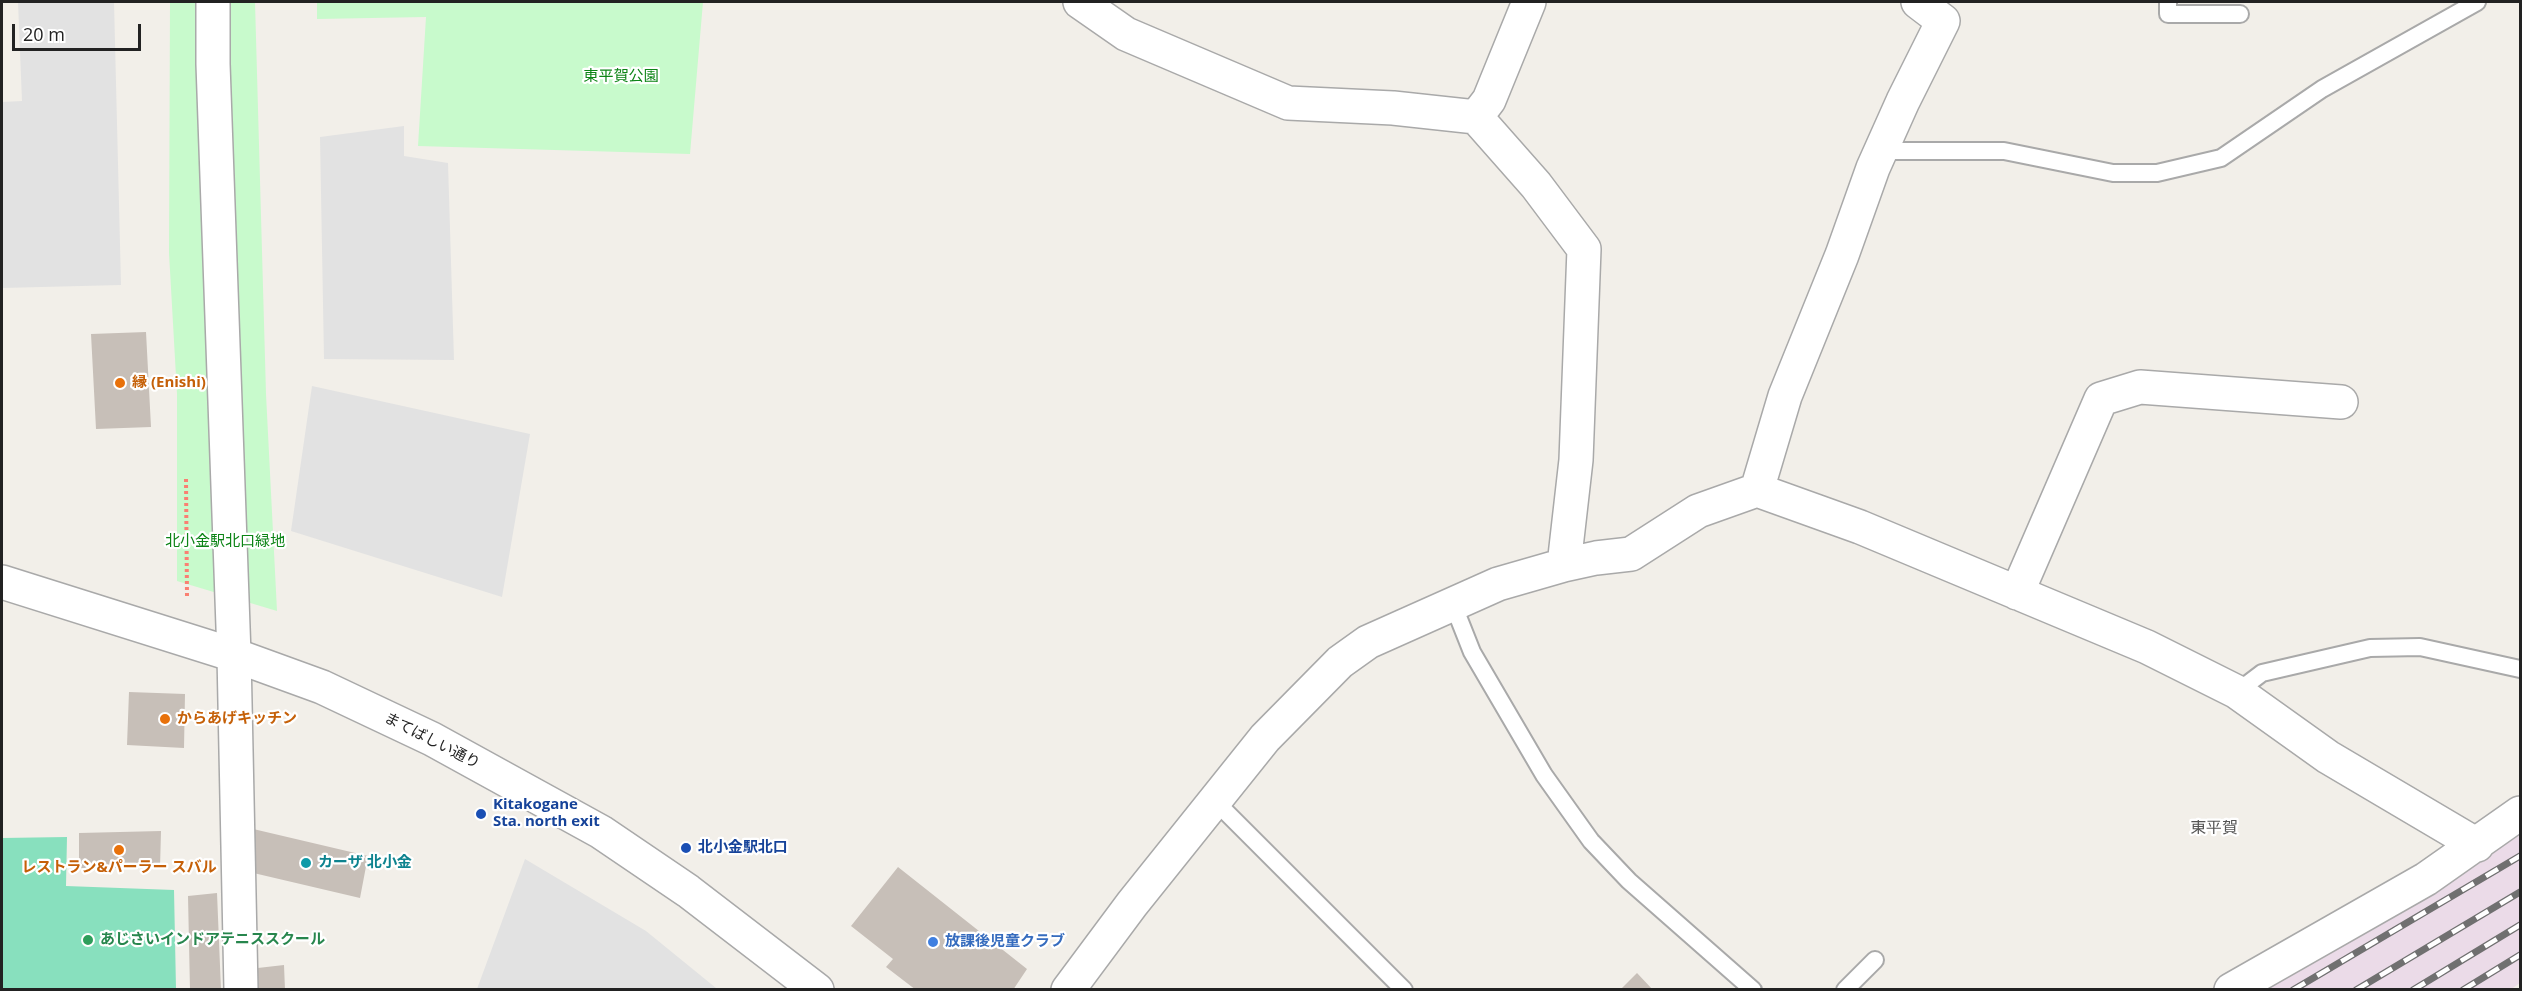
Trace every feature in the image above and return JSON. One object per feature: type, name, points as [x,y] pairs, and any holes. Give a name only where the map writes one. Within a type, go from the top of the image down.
[{"type":"street","points":[[213,2],[213,64],[234,655],[241,990]]},
{"type":"street","points":[[1080,2],[1126,34],[1288,103],[1393,108],[1476,117],[1536,185],[1584,249],[1576,460],[1563,565]]},
{"type":"street","points":[[1476,117],[1489,100],[1529,2]]},
{"type":"street","points":[[1757,490],[1785,396],[1882,151],[1902,101],[1943,21],[1918,2]]},
{"type":"street","points":[[2017,593],[2101,399],[2140,387],[2341,402]]},
{"type":"street","points":[[1068,990],[1132,904],[1265,738],[1340,662],[1368,642],[1498,584],[1563,565],[1631,554],[1698,511],[1757,490],[1860,527],[2017,593],[2147,648],[2237,692],[2328,757],[2477,845]]},
{"type":"street","name":"まてばしい通り","points":[[2,582],[234,655],[322,687],[432,739],[601,832],[688,891],[817,990]]},
{"type":"street","points":[[2231,990],[2426,879],[2520,813]]},
{"type":"lane","points":[[2168,2],[2168,15],[2240,15]]},
{"type":"lane","points":[[1882,151],[2004,151],[2113,173],[2157,173],[2221,158],[2322,89],[2477,2]]},
{"type":"lane","points":[[1453,604],[1472,652],[1538,765],[1591,841],[1629,881],[1753,990]]},
{"type":"lane","points":[[2237,692],[2262,673],[2370,648],[2420,647],[2520,669]]},
{"type":"lane","points":[[1215,801],[1404,990]]},
{"type":"lane","points":[[1845,990],[1875,960]]},
{"type":"shaded area","points":[[18,2],[114,2],[121,285],[2,288],[2,102],[22,101]]},
{"type":"shaded area","points":[[404,126],[404,156],[448,163],[454,360],[324,359],[320,137]]},
{"type":"shaded area","points":[[312,386],[530,434],[502,597],[291,531]]},
{"type":"shaded area","points":[[2520,835],[2520,983],[2510,990],[2262,990]]},
{"type":"shaded area","points":[[525,859],[646,931],[716,988],[477,989]]},
{"type":"green space","name":"北小金駅北口緑地","points":[[170,2],[255,2],[266,394],[277,611],[177,581],[177,394],[169,253]]},
{"type":"green space","name":"東平賀公園","points":[[317,2],[703,2],[690,154],[418,146],[426,17],[317,19]]},
{"type":"green space","name":"あじさいインドアテニススクール","points":[[67,837],[66,886],[174,890],[176,989],[2,989],[2,838]]},
{"type":"building","points":[[146,332],[151,427],[96,429],[91,334]]},
{"type":"building","points":[[129,692],[185,694],[184,748],[127,745]]},
{"type":"building","name":"カーザ 北小金","points":[[249,828],[368,856],[360,898],[245,871]]},
{"type":"building","name":"レストラン&パーラー スバル","points":[[161,831],[160,868],[79,868],[79,833]]},
{"type":"building","name":"放課後児童クラブ","points":[[898,867],[1027,969],[1013,990],[916,990],[886,967],[893,959],[851,926]]},
{"type":"building","points":[[217,893],[221,990],[190,990],[188,896]]},
{"type":"building","points":[[284,965],[285,990],[249,990],[249,969]]},
{"type":"building","points":[[1637,973],[1653,990],[1620,990]]},
{"type":"railway","points":[[2293,990],[2520,856]]},
{"type":"railway","points":[[2356,990],[2520,892]]},
{"type":"railway","points":[[2413,990],[2520,925]]},
{"type":"railway","points":[[2463,990],[2520,955]]},
{"type":"place","name":"縁 (Enishi)","points":[[120,383]]},
{"type":"place","name":"からあげキッチン","points":[[165,719]]},
{"type":"place","name":"Kitakogane Sta. north exit","points":[[481,814]]},
{"type":"place","name":"北小金駅北口","points":[[686,848]]},
{"type":"place","name":"レストラン&パーラー スバル","points":[[119,850]]},
{"type":"place","name":"カーザ 北小金","points":[[306,863]]},
{"type":"place","name":"あじさいインドアテニススクール","points":[[88,940]]},
{"type":"place","name":"放課後児童クラブ","points":[[933,942]]},
{"type":"district","name":"東平賀","points":[[2214,828]]}]
